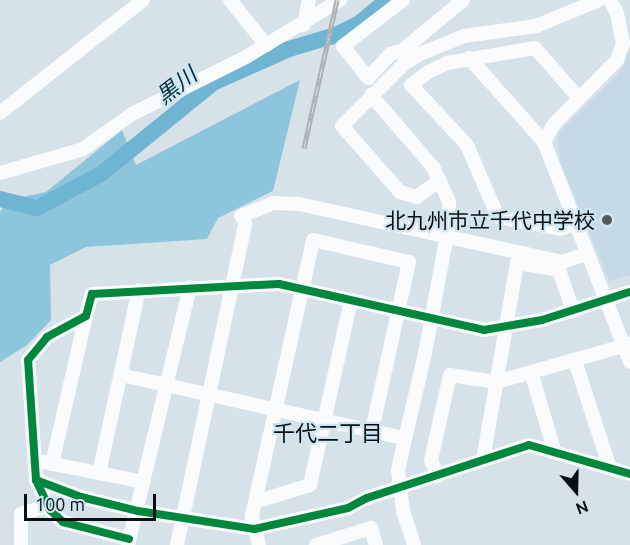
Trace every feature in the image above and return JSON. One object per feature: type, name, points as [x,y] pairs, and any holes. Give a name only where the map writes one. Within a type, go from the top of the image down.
[{"type":"street","points":[[0,113],[143,0]]},
{"type":"street","points":[[230,0],[266,45]]},
{"type":"street","points":[[303,25],[309,0]]},
{"type":"street","points":[[0,173],[83,148],[132,114],[303,25],[340,0]]},
{"type":"street","points":[[403,0],[343,46],[368,78],[390,54],[403,50],[463,0]]},
{"type":"street","points":[[440,180],[417,197],[400,192],[342,126],[404,64],[443,44],[464,36],[536,26],[599,0]]},
{"type":"street","points":[[544,142],[554,124],[617,60],[623,44],[617,13],[610,0]]},
{"type":"street","points":[[575,224],[560,229],[498,217],[467,145],[411,85],[428,72],[469,58],[535,48],[579,98]]},
{"type":"street","points":[[469,58],[544,142],[587,254],[627,345],[630,362]]},
{"type":"street","points":[[371,95],[434,167],[449,202],[449,224],[403,438],[398,482],[414,545]]},
{"type":"street","points":[[177,545],[234,286],[243,220],[273,203],[299,204],[562,262],[587,254]]},
{"type":"street","points":[[259,545],[254,529],[255,502],[313,240],[410,262],[372,430]]},
{"type":"street","points":[[483,459],[517,263],[559,270],[573,310]]},
{"type":"street","points":[[52,464],[92,294],[279,284],[484,330],[504,329],[630,292]]},
{"type":"street","points":[[86,316],[47,337],[28,360],[36,480],[48,506],[63,522],[128,542],[138,511],[190,287]]},
{"type":"street","points":[[99,473],[139,290]]},
{"type":"street","points":[[255,502],[309,485],[351,300]]},
{"type":"street","points":[[438,476],[431,460],[450,375],[496,382],[532,375],[627,345]]},
{"type":"street","points":[[575,361],[610,468]]},
{"type":"street","points":[[121,375],[403,438]]},
{"type":"street","points":[[532,375],[555,453]]},
{"type":"street","points":[[36,480],[81,497],[138,511],[254,529],[348,508],[483,459],[529,445],[630,474]]},
{"type":"street","points":[[35,461],[144,482]]},
{"type":"street","points":[[21,545],[21,514],[48,506]]},
{"type":"street","points":[[316,545],[371,528],[376,545]]},
{"type":"shaded area","name":"北九州市立千代中学校","points":[[630,50],[630,275],[609,281],[561,164],[557,140],[559,132],[620,72]]},
{"type":"shaded area","points":[[300,80],[273,191],[218,218],[207,239],[86,247],[50,265],[51,320],[27,345],[0,362],[0,212],[8,200],[46,192],[122,130],[136,165]]},
{"type":"waterway","name":"黒川","points":[[0,199],[37,208],[101,174],[213,83],[289,49],[336,35],[361,22],[387,0]]},
{"type":"railway","points":[[304,148],[337,0]]},
{"type":"cycle path","points":[[129,539],[63,522],[50,510],[36,480],[28,360],[47,337],[86,316],[92,294],[279,284],[484,330],[542,320],[630,292]]},
{"type":"cycle path","points":[[36,480],[81,497],[138,511],[254,529],[348,508],[367,498],[529,445],[630,474]]},
{"type":"place","name":"北九州市立千代中学校","points":[[607,220]]},
{"type":"district","name":"千代二丁目","points":[[328,433]]}]
